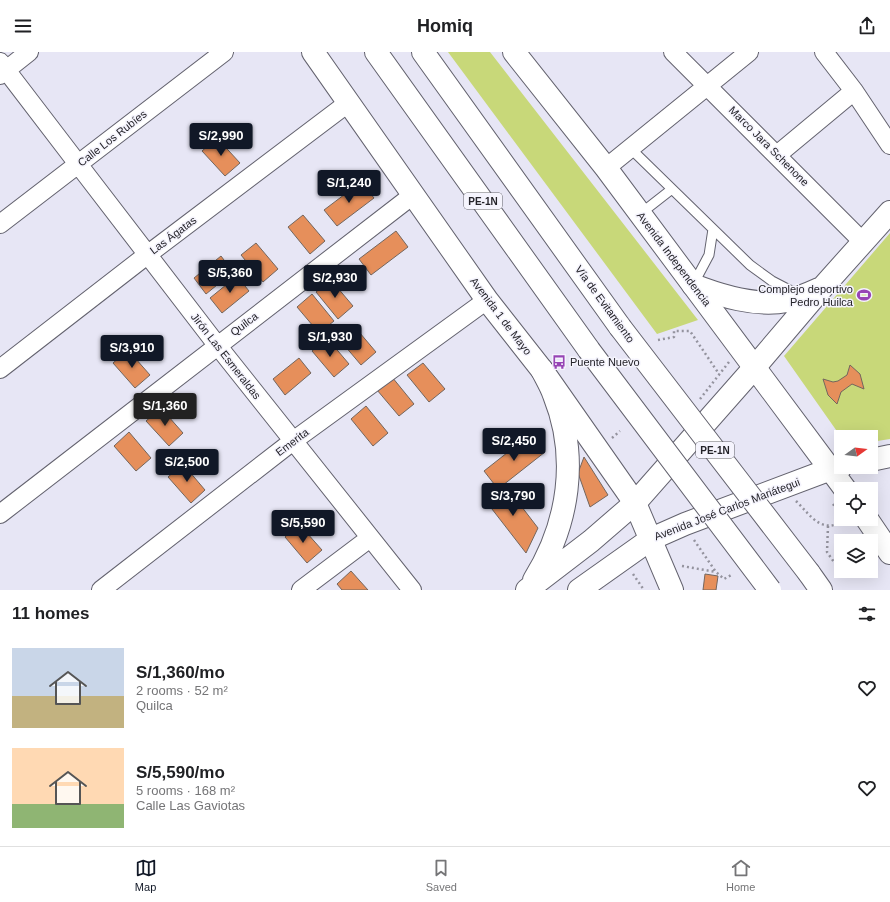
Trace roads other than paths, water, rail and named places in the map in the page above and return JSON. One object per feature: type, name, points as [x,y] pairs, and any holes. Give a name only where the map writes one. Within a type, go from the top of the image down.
[{"type":"main road","name":"Avenida 1 de Mayo","points":[[313,52],[487,300],[542,370],[635,503],[672,590]]},
{"type":"main road","name":"PE-1N","points":[[376,52],[589,350],[770,590]]},
{"type":"main road","name":"Vía de Evitamiento","points":[[423,52],[620,327],[815,581]]},
{"type":"main road","name":"Avenida Independencia","points":[[514,52],[606,168],[754,368],[834,466]]},
{"type":"main road","points":[[527,590],[591,541],[635,503],[754,368],[812,292],[863,242],[890,212]]},
{"type":"main road","points":[[693,285],[714,293],[755,302],[785,301],[812,292]]},
{"type":"main road","points":[[527,590],[546,561],[558,531],[565,504],[568,476],[567,449],[562,422],[554,395],[542,370]]},
{"type":"main road","points":[[878,459],[890,456]]},
{"type":"main road","name":"Avenida José Carlos Mariátegui","points":[[579,590],[651,539],[685,524],[834,469]]},
{"type":"main road","points":[[872,526],[890,552]]},
{"type":"street","points":[[2,69],[29,52]]},
{"type":"street","name":"Calle Los Rubíes","points":[[0,224],[224,52]]},
{"type":"street","name":"Marco Jara Schenone","points":[[673,52],[863,242]]},
{"type":"street","points":[[606,168],[749,52]]},
{"type":"street","points":[[824,52],[854,91],[890,145]]},
{"type":"street","name":"Jirón Las Esmeraldas","points":[[2,69],[78,164],[217,345],[412,590]]},
{"type":"street","points":[[777,155],[854,91]]},
{"type":"street","name":"Las Ágatas","points":[[0,369],[348,102]]},
{"type":"street","name":"Quilca","points":[[0,514],[413,195]]},
{"type":"street","name":"Emerita","points":[[101,590],[293,441],[487,300]]},
{"type":"street","points":[[300,590],[370,538]]},
{"type":"lane","points":[[630,148],[750,265],[772,281],[812,292]]},
{"type":"lane","points":[[640,214],[672,189]]},
{"type":"lane","points":[[693,285],[709,255],[713,229]]},
{"type":"place","name":"Complejo deportivo Pedro Huilca","points":[[864,295]]},
{"type":"place","name":"Puente Nuevo","points":[[559,362]]}]
